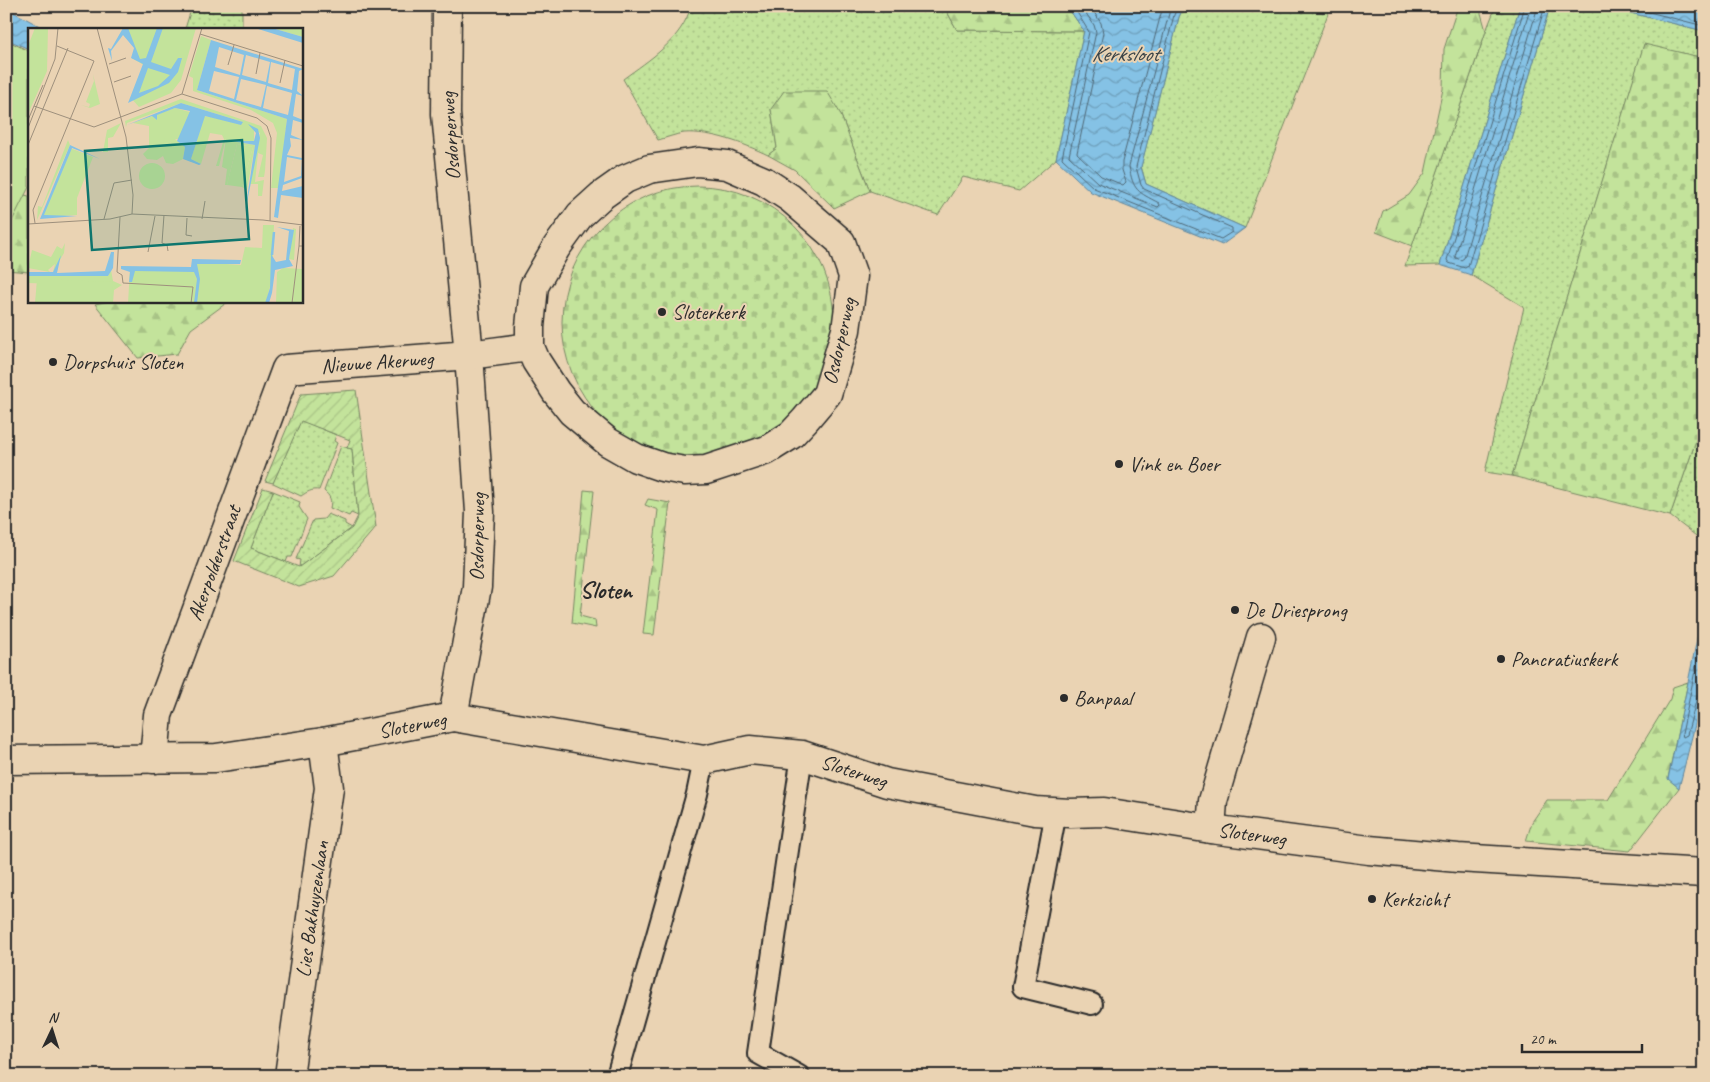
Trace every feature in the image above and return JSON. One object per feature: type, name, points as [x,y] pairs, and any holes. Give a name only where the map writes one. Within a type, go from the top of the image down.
[{"type":"street","name":"Osdorperweg","points":[[447,6],[446,114],[469,355],[480,512],[477,587],[453,717]]},
{"type":"street","name":"Osdorperweg","points":[[698,162],[727,165],[764,181],[790,198],[842,242],[853,276],[846,330],[827,394],[791,435],[767,450],[706,470],[685,471],[662,467],[636,458],[608,442],[572,412],[556,392],[536,361],[530,347],[534,286],[556,248],[580,215],[601,196],[625,179],[649,169],[698,162]]},
{"type":"street","points":[[469,355],[530,347]]},
{"type":"street","name":"Nieuwe Akerweg","points":[[286,369],[469,355]]},
{"type":"street","name":"Akerpolderstraat","points":[[154,759],[158,715],[286,369]]},
{"type":"street","points":[[1211,829],[1214,801],[1261,637]]},
{"type":"street","name":"Sloterweg","points":[[6,760],[216,758],[323,742],[453,717],[704,760],[750,750],[802,755],[887,783],[1035,811],[1104,812],[1211,829],[1369,850],[1449,857],[1704,873]]},
{"type":"street","name":"Lies Bakhuyzenlaan","points":[[289,1076],[329,788],[323,742]]},
{"type":"lane","points":[[799,1076],[758,1053],[802,755]]},
{"type":"lane","points":[[617,1076],[697,794],[704,760]]},
{"type":"lane","points":[[1056,812],[1023,987],[1092,1004]]},
{"type":"green space","points":[[192,6],[242,6],[242,28],[185,28]]},
{"type":"green space","points":[[691,6],[944,6],[957,30],[1084,31],[1056,159],[1019,191],[963,177],[938,215],[870,191],[840,113],[771,109],[777,148],[768,155],[738,143],[705,134],[684,133],[658,140],[623,79],[673,39],[687,18]]},
{"type":"green space","points":[[944,6],[1053,6],[1071,12],[1084,31],[957,30]]},
{"type":"green space","points":[[1184,6],[1331,6],[1245,228],[1146,184],[1141,166],[1179,17]]},
{"type":"green space","points":[[1458,6],[1479,6],[1486,31],[1412,246],[1376,232],[1383,211],[1409,195],[1425,173],[1443,89],[1444,49]]},
{"type":"green space","points":[[1496,6],[1520,6],[1440,265],[1405,266],[1486,31]]},
{"type":"green space","points":[[1550,6],[1602,6],[1704,31],[1704,58],[1644,45],[1512,476],[1485,472],[1524,307],[1471,275]]},
{"type":"green space","points":[[6,40],[28,51],[28,189],[6,233]]},
{"type":"green space","points":[[1644,44],[1704,58],[1704,417],[1670,516],[1512,476]]},
{"type":"green space","points":[[784,91],[827,91],[840,113],[870,191],[834,208],[795,170],[768,155],[777,148],[771,109]]},
{"type":"green space","points":[[685,186],[711,186],[738,191],[762,202],[785,217],[803,235],[818,258],[829,282],[834,309],[832,349],[824,374],[803,409],[785,427],[762,442],[738,453],[711,458],[685,458],[658,453],[634,442],[611,427],[593,409],[578,386],[567,362],[562,335],[562,309],[567,282],[578,258],[593,235],[611,217],[634,202],[658,191]]},
{"type":"green space","points":[[6,191],[28,196],[28,272],[6,270]]},
{"type":"green space","points":[[104,302],[228,302],[191,329],[177,354],[138,358],[95,304]]},
{"type":"green space","points":[[356,390],[376,527],[334,576],[299,587],[234,561],[263,488],[273,491],[251,548],[299,567],[352,528],[358,516],[352,449],[347,448],[350,440],[301,421],[273,483],[265,481],[301,394]]},
{"type":"green space","points":[[1704,417],[1704,542],[1670,516]]},
{"type":"green space","points":[[301,420],[336,435],[334,441],[337,443],[319,490],[310,491],[301,496],[273,483]]},
{"type":"green space","points":[[341,446],[352,449],[358,516],[351,513],[349,516],[330,508],[330,498],[324,491]]},
{"type":"green space","points":[[584,490],[594,491],[580,616],[595,620],[596,628],[572,623]]},
{"type":"green space","points":[[273,491],[300,502],[299,507],[307,519],[292,557],[288,557],[286,562],[251,548]]},
{"type":"green space","points":[[648,499],[670,503],[654,635],[643,634],[658,510],[645,505]]},
{"type":"green space","points":[[328,514],[345,521],[345,524],[352,528],[299,567],[300,560],[296,559],[313,520],[324,519]]},
{"type":"green space","points":[[1688,682],[1668,778],[1679,788],[1630,851],[1526,841],[1532,822],[1547,800],[1608,800],[1670,699],[1673,687]]},
{"type":"water","name":"Kerksloot","points":[[1053,6],[1184,6],[1179,17],[1141,167],[1146,184],[1245,228],[1222,245],[1091,192],[1056,159],[1084,31],[1071,12]]},
{"type":"water","points":[[1520,6],[1550,6],[1471,275],[1440,265]]},
{"type":"water","points":[[1602,6],[1684,6],[1704,10],[1704,31]]},
{"type":"water","points":[[6,8],[43,28],[28,28],[28,49],[6,39]]},
{"type":"water","points":[[1704,605],[1704,689],[1679,788],[1668,779]]},
{"type":"place","name":"Sloterkerk","points":[[662,312]]},
{"type":"place","name":"Dorpshuis Sloten","points":[[53,362]]},
{"type":"place","name":"Vink en Boer","points":[[1119,464]]},
{"type":"place","name":"De Driesprong","points":[[1235,610]]},
{"type":"place","name":"Pancratiuskerk","points":[[1501,659]]},
{"type":"place","name":"Banpaal","points":[[1064,698]]},
{"type":"place","name":"Kerkzicht","points":[[1372,899]]},
{"type":"district","name":"Sloten","points":[[606,590]]}]
